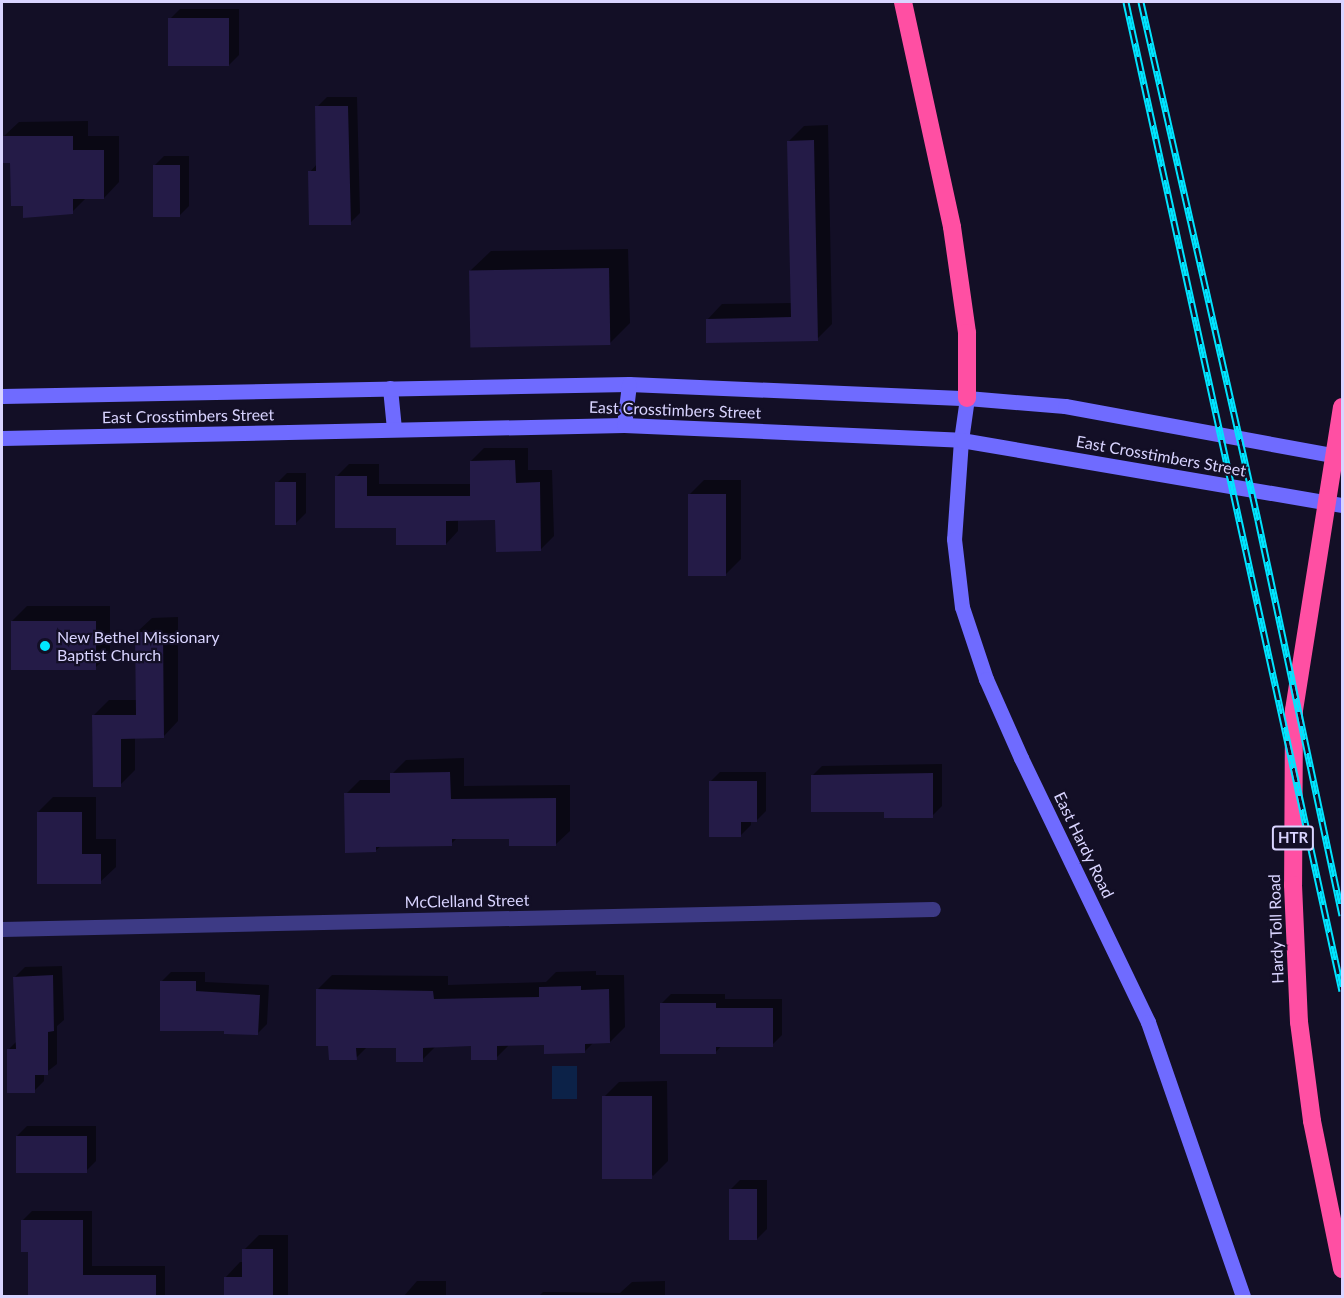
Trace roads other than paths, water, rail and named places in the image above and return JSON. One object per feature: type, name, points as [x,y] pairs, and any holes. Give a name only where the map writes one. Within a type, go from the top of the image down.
[{"type":"highway","points":[[903,2],[952,227],[966,333],[966,398]]},
{"type":"highway","name":"Hardy Toll Road","points":[[1342,407],[1294,710],[1293,885],[1299,1022],[1312,1121],[1342,1269]]},
{"type":"main road","name":"East Crosstimbers Street","points":[[2,396],[629,384],[966,398],[1065,406],[1342,457]]},
{"type":"main road","points":[[624,425],[629,384]]},
{"type":"main road","points":[[390,388],[394,429]]},
{"type":"main road","name":"East Hardy Road","points":[[966,398],[954,539],[962,607],[986,680],[1148,1022],[1244,1296]]},
{"type":"main road","name":"East Crosstimbers Street","points":[[2,438],[624,425],[961,440],[1342,505]]},
{"type":"street","name":"McClelland Street","points":[[2,929],[933,909]]},
{"type":"water","points":[[552,1066],[577,1066],[577,1099],[552,1099]]},
{"type":"railway","points":[[1126,2],[1342,991]]},
{"type":"railway","points":[[1141,2],[1258,520],[1342,915]]},
{"type":"place","name":"New Bethel Missionary Baptist Church","points":[[45,646]]}]
